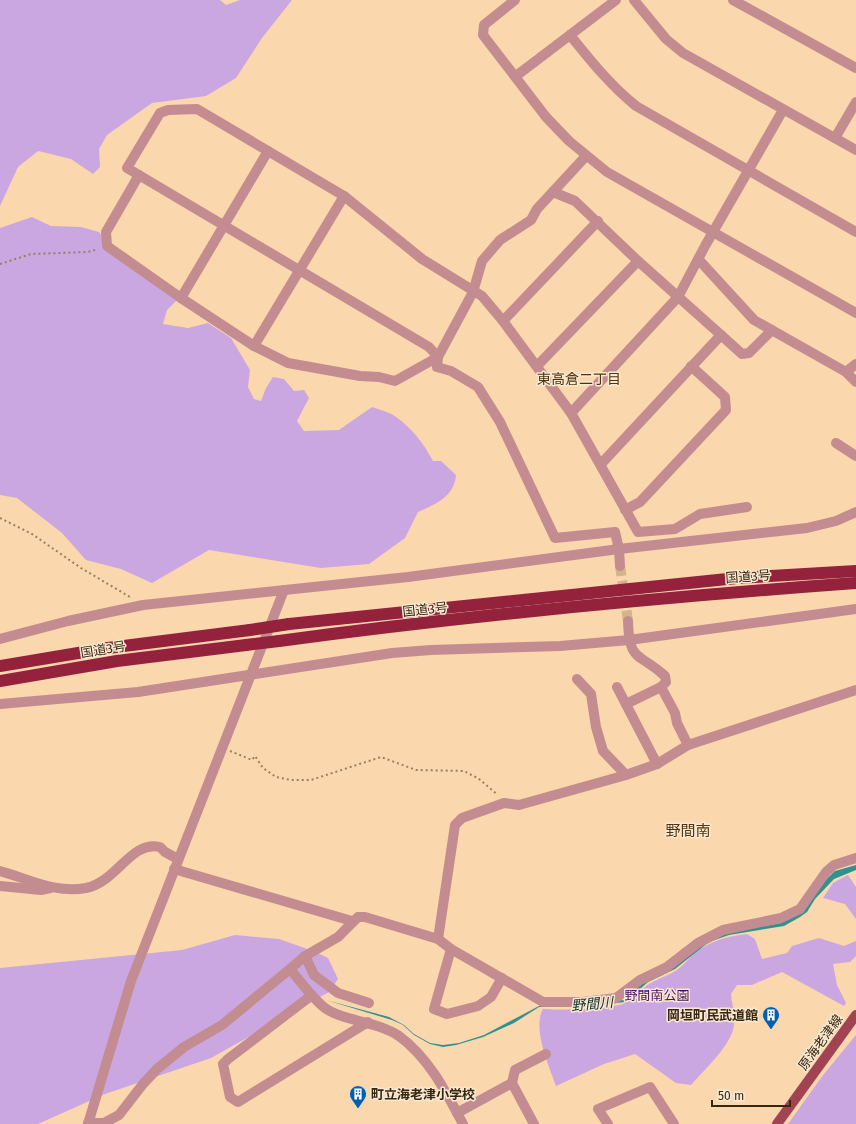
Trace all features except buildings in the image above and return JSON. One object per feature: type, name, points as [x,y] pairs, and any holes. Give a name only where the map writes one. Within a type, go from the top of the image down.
[{"type":"highway","name":"国道3号","points":[[0,666],[108,648],[289,624],[729,578],[856,571]]},
{"type":"highway","name":"国道3号","points":[[0,680],[117,661],[246,644],[589,605],[746,590],[856,583]]},
{"type":"main road","name":"原海老津線","points":[[777,1124],[856,1015]]},
{"type":"street","points":[[515,0],[484,26],[483,35],[546,117],[569,141],[607,172],[856,313]]},
{"type":"street","points":[[516,76],[616,0]]},
{"type":"street","points":[[634,0],[666,39],[683,53],[856,150]]},
{"type":"street","points":[[733,0],[856,68]]},
{"type":"street","points":[[570,35],[601,74],[617,91],[636,106],[856,232]]},
{"type":"street","points":[[836,138],[856,102]]},
{"type":"street","points":[[438,357],[430,347],[127,168],[160,113],[168,110],[197,109],[344,196],[422,259],[473,292],[482,296],[503,321],[571,413],[638,532],[675,529],[700,514],[746,508]]},
{"type":"street","points":[[571,413],[678,297],[699,260],[705,246],[714,233],[783,110]]},
{"type":"street","points":[[181,298],[268,151]]},
{"type":"street","points":[[586,156],[537,209],[531,220],[500,240],[482,261],[473,292],[438,357],[437,367],[451,371],[478,387],[500,422],[555,538],[615,532],[619,549],[620,566]]},
{"type":"street","points":[[139,175],[106,232],[107,246],[181,298],[254,346],[288,362],[395,381],[438,357]]},
{"type":"street","points":[[553,192],[576,201],[638,261],[742,354],[749,353],[772,330]]},
{"type":"street","points":[[254,346],[344,196]]},
{"type":"street","points":[[503,321],[598,221]]},
{"type":"street","points":[[699,260],[754,320],[846,372],[856,382]]},
{"type":"street","points":[[537,366],[638,261]]},
{"type":"street","points":[[601,464],[721,335]]},
{"type":"street","points":[[846,372],[856,364]]},
{"type":"street","points":[[625,510],[640,502],[726,410],[725,397],[691,366]]},
{"type":"street","points":[[836,443],[856,456]]},
{"type":"street","points":[[0,640],[68,621],[143,605],[408,577],[619,549],[807,528],[836,521],[856,512]]},
{"type":"street","points":[[284,590],[249,676],[131,981],[88,1123],[104,1123],[119,1115],[143,1084],[184,1047],[222,1025],[305,956],[338,937],[352,920],[358,917],[365,917],[438,939],[451,949],[543,1002],[583,1002],[616,998],[630,990],[640,980],[667,967],[698,943],[723,930],[781,918],[800,909],[826,872],[834,865],[856,858]]},
{"type":"street","points":[[0,704],[138,692],[392,653],[431,650],[560,646],[629,640],[856,609]]},
{"type":"street","points":[[626,704],[661,687],[666,682],[665,676],[633,652],[629,640],[628,621]]},
{"type":"street","points":[[577,679],[591,694],[596,726],[603,751],[626,775]]},
{"type":"street","points":[[617,687],[657,764]]},
{"type":"street","points":[[661,687],[675,713],[677,724],[688,745]]},
{"type":"street","points":[[438,939],[455,825],[462,818],[504,803],[518,805],[626,775],[657,764],[688,745],[856,690]]},
{"type":"street","points":[[0,871],[51,888],[68,890],[97,885],[107,880],[137,850],[146,846],[160,847],[165,852],[178,858]]},
{"type":"street","points":[[174,870],[352,920]]},
{"type":"street","points":[[0,886],[41,890],[51,888]]},
{"type":"street","points":[[451,949],[434,1009],[447,1014],[478,1006],[491,998],[502,978]]},
{"type":"street","points":[[305,956],[314,975],[338,993],[368,1003]]},
{"type":"street","points":[[290,970],[325,1008],[336,1014],[368,1022],[398,1036],[417,1051],[431,1068],[463,1124]]},
{"type":"street","points":[[312,995],[223,1064],[230,1097],[238,1102],[368,1022]]},
{"type":"street","points":[[534,1124],[512,1083],[515,1070],[546,1054]]},
{"type":"street","points":[[457,1114],[512,1083]]},
{"type":"street","points":[[608,1124],[598,1109],[650,1087],[674,1124]]},
{"type":"path","points":[[0,264],[17,257],[31,254],[88,252],[107,246]]},
{"type":"path","points":[[0,518],[32,534],[81,568],[143,605]]},
{"type":"path","points":[[222,748],[252,760],[255,756],[263,768],[276,777],[291,780],[311,780],[381,757],[416,770],[464,771],[485,783],[504,803]]},
{"type":"green space","points":[[0,0],[220,0],[226,5],[240,0],[292,0],[262,38],[236,78],[206,96],[152,103],[107,135],[99,149],[100,167],[93,174],[71,159],[38,151],[18,167],[0,206]]},
{"type":"green space","points":[[32,217],[51,226],[81,227],[99,232],[124,263],[177,300],[167,310],[163,324],[188,328],[208,323],[231,338],[250,370],[248,387],[254,399],[261,401],[266,388],[273,377],[284,379],[294,391],[304,390],[309,398],[297,421],[304,431],[339,430],[372,407],[394,415],[412,431],[426,448],[433,461],[441,461],[456,475],[455,483],[452,489],[443,499],[418,512],[405,538],[369,564],[321,568],[209,550],[152,583],[121,569],[86,560],[62,533],[17,498],[0,495],[0,228]]},
{"type":"green space","points":[[848,875],[856,887],[856,919],[845,904],[823,898],[833,883]]},
{"type":"green space","name":"野間南公園","points":[[747,934],[755,939],[762,959],[787,953],[792,946],[819,938],[844,946],[856,941],[856,956],[850,962],[833,964],[837,985],[846,1003],[844,1006],[782,972],[752,985],[737,985],[731,994],[734,1017],[732,1033],[723,1049],[691,1085],[676,1083],[635,1054],[604,1064],[556,1086],[540,1037],[540,1017],[543,1009],[591,1009],[624,1004],[637,998],[635,997],[640,991],[651,983],[677,970],[695,953],[707,945],[733,936]]},
{"type":"green space","points":[[235,935],[279,939],[316,952],[328,958],[338,979],[329,992],[211,1058],[105,1094],[38,1124],[0,1124],[0,968],[182,950]]},
{"type":"green space","points":[[856,1035],[856,1124],[788,1124],[823,1075]]},
{"type":"water","name":"野間川","points":[[856,865],[856,870],[834,879],[815,899],[807,912],[800,917],[784,926],[729,935],[709,942],[675,969],[648,982],[625,1002],[584,1007],[539,1007],[514,1023],[483,1037],[456,1045],[443,1047],[430,1044],[414,1035],[403,1025],[392,1020],[326,1000],[389,1017],[404,1025],[414,1034],[430,1043],[443,1045],[459,1043],[484,1035],[539,1006],[624,1000],[644,982],[721,934],[781,923],[835,871]]},
{"type":"tunnel","points":[[620,566],[628,621]]},
{"type":"place","name":"岡垣町民武道館","points":[[771,1030]]},
{"type":"place","name":"町立海老津小学校","points":[[358,1109]]},
{"type":"district","name":"東高倉二丁目","points":[[579,379]]},
{"type":"district","name":"野間南","points":[[688,831]]}]
